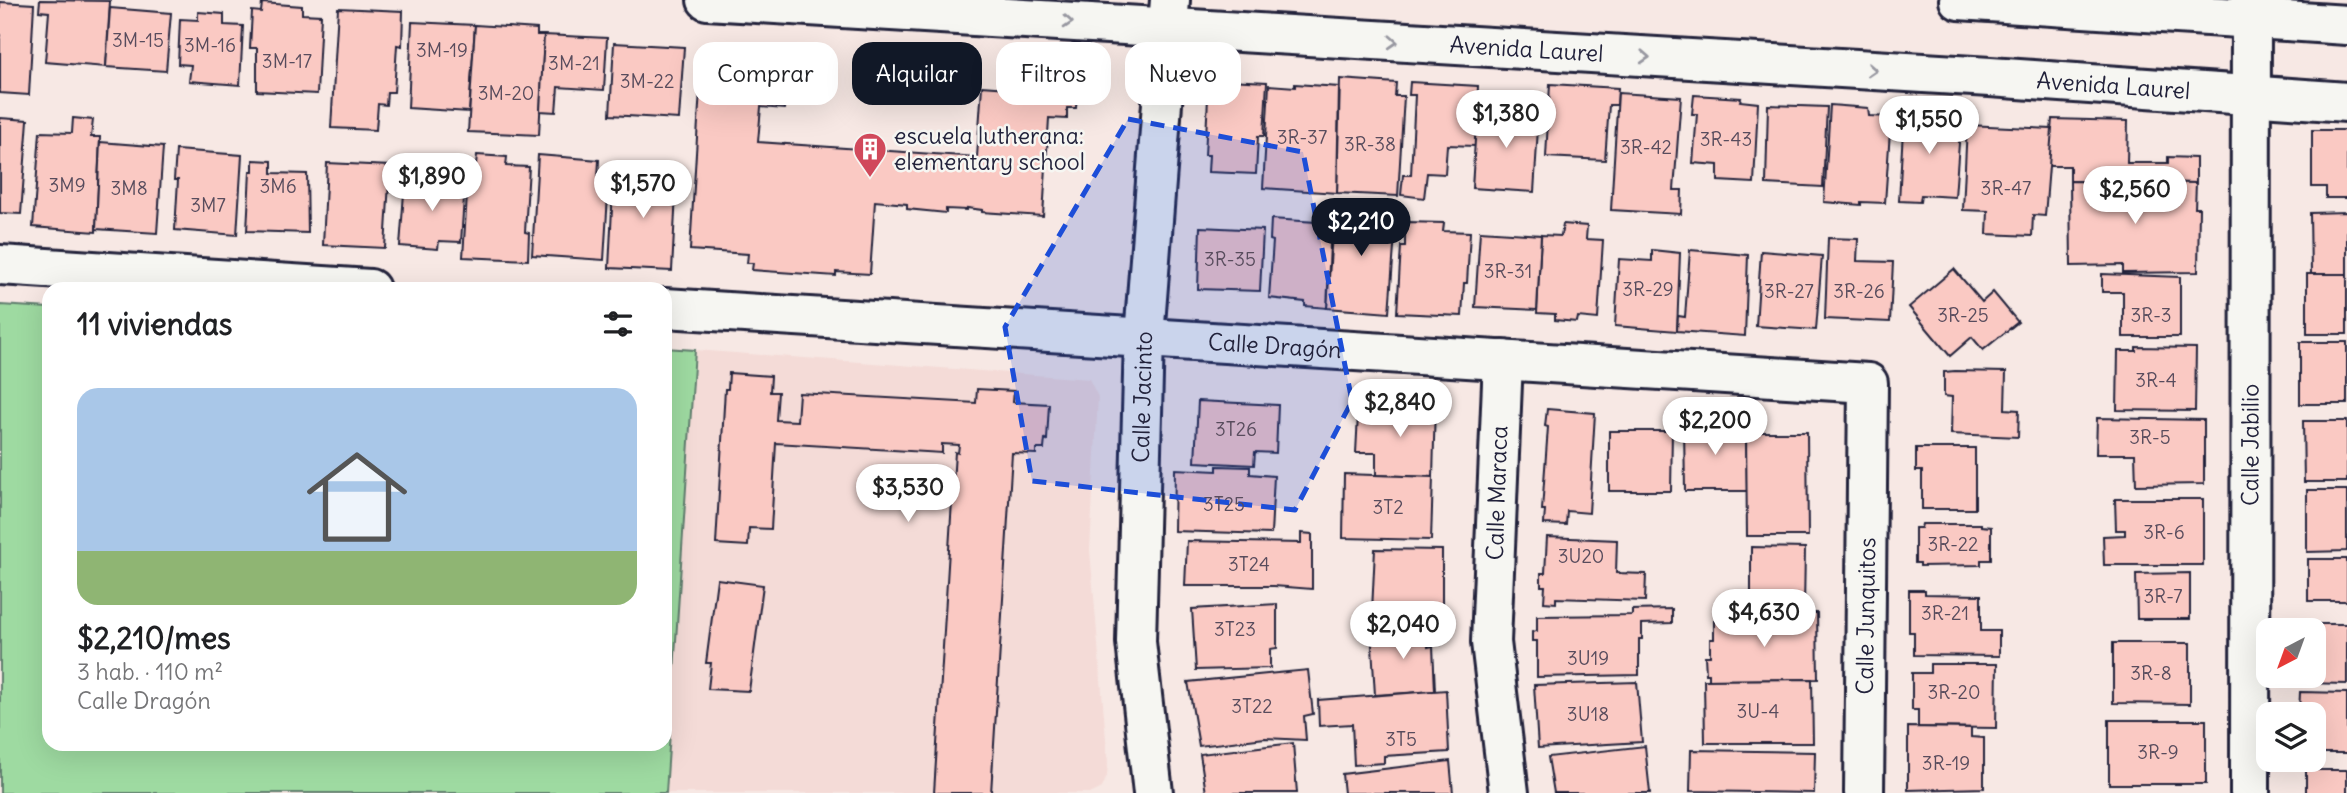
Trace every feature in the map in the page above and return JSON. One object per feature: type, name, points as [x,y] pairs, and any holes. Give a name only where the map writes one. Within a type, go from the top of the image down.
[{"type":"street","name":"Avenida Laurel","points":[[706,0],[1169,14],[2347,102]]},
{"type":"street","points":[[1959,0],[2250,9],[2347,25]]},
{"type":"street","name":"Calle Jabilio","points":[[2250,9],[2250,793]]},
{"type":"street","name":"Calle Jacinto","points":[[1153,793],[1136,642],[1144,337],[1169,14]]},
{"type":"street","points":[[0,265],[262,282]]},
{"type":"street","name":"Calle Dragón","points":[[672,308],[1868,383],[1867,440]]},
{"type":"street","name":"Calle Maraca","points":[[1503,360],[1491,642],[1509,793]]},
{"type":"street","name":"Calle Junquitos","points":[[1864,793],[1867,440]]},
{"type":"highlighted area","points":[[1128,119],[1303,152],[1352,401],[1295,510],[1032,481],[1005,327]]},
{"type":"shaded area","points":[[695,350],[1089,379],[1098,397],[1090,550],[1108,763],[1102,788],[1092,793],[666,793],[669,751],[672,751],[672,701]]},
{"type":"green space","points":[[0,305],[42,308],[42,751],[669,751],[666,793],[0,793]]},
{"type":"green space","points":[[672,348],[695,350],[672,701]]},
{"type":"building","points":[[40,0],[110,1],[106,67],[45,62],[49,12],[39,11]]},
{"type":"building","points":[[0,2],[34,4],[29,95],[0,93]]},
{"type":"building","points":[[262,3],[302,6],[302,14],[321,15],[317,94],[257,91],[257,48],[250,48],[252,11],[261,12]]},
{"type":"building","points":[[110,8],[171,13],[166,71],[106,67]]},
{"type":"building","points":[[338,8],[403,11],[402,46],[397,45],[394,92],[387,92],[386,105],[378,104],[376,130],[331,128]]},
{"type":"building","points":[[198,12],[224,14],[224,25],[243,26],[240,85],[189,81],[191,65],[178,64],[180,19],[198,20]]},
{"type":"building","points":[[412,22],[475,25],[469,112],[408,108]]},
{"type":"building","points":[[475,25],[537,29],[537,35],[544,35],[539,135],[468,132]]},
{"type":"building","points":[[544,35],[607,38],[604,90],[558,87],[556,112],[540,111]]},
{"type":"building","points":[[614,43],[684,47],[679,119],[610,115]]},
{"type":"building","points":[[1340,79],[1396,83],[1395,96],[1404,96],[1398,196],[1337,193]]},
{"type":"building","points":[[1241,81],[1267,82],[1264,136],[1258,136],[1256,174],[1208,172],[1209,155],[1205,155],[1208,105],[1241,105]]},
{"type":"building","points":[[1410,82],[1478,86],[1475,146],[1447,145],[1445,174],[1427,173],[1424,198],[1401,195],[1403,175],[1411,175],[1415,95],[1409,95]]},
{"type":"building","points":[[1295,84],[1339,87],[1337,193],[1263,188],[1269,85],[1295,87]]},
{"type":"building","points":[[1550,84],[1618,88],[1617,105],[1609,105],[1605,160],[1546,157]]},
{"type":"building","name":"escuela lutherana: elementary school","points":[[982,86],[996,87],[996,105],[1076,105],[1076,108],[1067,108],[1067,119],[1049,118],[1043,216],[982,212],[967,208],[946,209],[946,213],[907,209],[907,204],[875,201],[870,274],[836,272],[836,276],[752,270],[753,263],[747,263],[748,254],[690,250],[699,105],[784,105],[784,109],[761,107],[758,142],[977,157]]},
{"type":"building","points":[[1618,93],[1681,97],[1674,190],[1682,190],[1681,214],[1611,210]]},
{"type":"building","points":[[1694,95],[1741,98],[1740,101],[1758,103],[1754,183],[1718,181],[1718,165],[1693,163],[1697,114],[1692,114]]},
{"type":"building","points":[[1768,105],[1827,107],[1823,187],[1766,184]]},
{"type":"building","points":[[1830,105],[1868,108],[1869,116],[1891,117],[1885,203],[1861,202],[1861,205],[1824,202]]},
{"type":"building","points":[[1477,108],[1539,112],[1534,192],[1472,188]]},
{"type":"building","points":[[1904,112],[1961,116],[1955,197],[1921,195],[1920,202],[1899,201]]},
{"type":"building","points":[[0,118],[28,120],[21,214],[0,213]]},
{"type":"building","points":[[73,118],[93,120],[91,137],[100,137],[96,232],[33,227],[40,132],[72,133]]},
{"type":"building","points":[[2052,119],[2128,121],[2127,163],[2168,163],[2168,157],[2196,158],[2196,183],[2070,181],[2070,166],[2048,166]]},
{"type":"building","points":[[1967,125],[2052,129],[2045,216],[2033,215],[2032,236],[1987,234],[1988,211],[1963,210]]},
{"type":"building","points":[[2312,130],[2347,130],[2347,198],[2326,198],[2326,187],[2312,187]]},
{"type":"building","points":[[100,142],[163,147],[157,233],[96,229]]},
{"type":"building","points":[[176,150],[242,155],[237,235],[175,230],[178,180],[174,180]]},
{"type":"building","points":[[477,155],[507,157],[506,166],[529,167],[525,232],[529,233],[528,260],[463,257],[469,164],[476,164]]},
{"type":"building","points":[[538,155],[599,160],[598,179],[609,179],[604,260],[532,255]]},
{"type":"building","points":[[253,160],[272,161],[272,173],[307,174],[308,233],[247,231]]},
{"type":"building","points":[[327,163],[390,166],[385,248],[323,245]]},
{"type":"building","points":[[614,169],[677,172],[672,271],[609,268]]},
{"type":"building","points":[[405,180],[465,182],[461,242],[439,241],[438,249],[400,246]]},
{"type":"building","points":[[2070,181],[2196,183],[2195,208],[2199,208],[2198,272],[2123,273],[2123,265],[2071,266]]},
{"type":"building","points":[[1334,203],[1393,208],[1392,221],[1396,221],[1389,313],[1327,308]]},
{"type":"building","points":[[2347,212],[2347,274],[2311,274],[2310,213]]},
{"type":"building","points":[[1271,219],[1331,223],[1327,308],[1305,306],[1305,302],[1269,298],[1273,241],[1270,240]]},
{"type":"building","points":[[1405,222],[1444,223],[1443,231],[1470,232],[1462,316],[1397,313],[1401,246],[1405,246]]},
{"type":"building","points":[[1563,224],[1587,226],[1586,239],[1603,240],[1598,319],[1578,317],[1577,322],[1555,320],[1555,314],[1537,313],[1541,235],[1561,236]]},
{"type":"building","points":[[1200,227],[1263,230],[1260,291],[1198,289]]},
{"type":"building","points":[[1480,231],[1541,235],[1537,310],[1475,307]]},
{"type":"building","points":[[1828,238],[1858,239],[1857,261],[1893,262],[1890,322],[1825,319]]},
{"type":"building","points":[[1652,250],[1680,253],[1677,331],[1615,326],[1619,259],[1652,261]]},
{"type":"building","points":[[1690,250],[1748,255],[1745,336],[1677,331],[1678,316],[1685,317]]},
{"type":"building","points":[[1761,251],[1822,256],[1816,330],[1756,326]]},
{"type":"building","points":[[1954,269],[1982,302],[1993,292],[2018,322],[1983,350],[1972,337],[1950,356],[1909,307]]},
{"type":"building","points":[[2102,274],[2180,277],[2180,337],[2123,337],[2123,292],[2102,292]]},
{"type":"building","points":[[2307,274],[2347,274],[2347,334],[2307,334]]},
{"type":"building","points":[[2300,342],[2347,342],[2347,404],[2300,404]]},
{"type":"building","points":[[2136,347],[2196,348],[2195,411],[2117,410],[2118,351],[2136,351]]},
{"type":"building","points":[[1944,372],[2006,372],[2005,409],[2019,410],[2018,437],[1951,434],[1952,397],[1944,396]]},
{"type":"building","points":[[729,373],[771,376],[770,392],[778,392],[776,420],[797,421],[799,393],[976,403],[977,389],[1014,391],[1013,402],[1049,404],[1044,449],[1036,449],[1036,454],[1012,453],[991,793],[934,793],[955,452],[958,453],[959,445],[942,444],[942,453],[776,443],[771,529],[749,528],[748,546],[716,544],[725,389],[728,389]]},
{"type":"building","points":[[1198,401],[1278,405],[1276,453],[1255,452],[1254,465],[1195,462]]},
{"type":"building","points":[[1379,403],[1435,404],[1433,477],[1376,475],[1376,453],[1356,453],[1358,415],[1379,416]]},
{"type":"building","points":[[1547,409],[1595,413],[1589,513],[1567,511],[1566,525],[1544,524],[1545,510],[1542,510]]},
{"type":"building","points":[[2097,418],[2204,420],[2204,484],[2136,485],[2135,454],[2096,454]]},
{"type":"building","points":[[1688,419],[1727,419],[1727,428],[1746,428],[1747,491],[1685,491],[1684,427],[1689,427]]},
{"type":"building","points":[[2303,421],[2347,421],[2347,482],[2304,482]]},
{"type":"building","points":[[1609,431],[1672,431],[1671,491],[1609,491]]},
{"type":"building","points":[[1746,432],[1807,432],[1808,536],[1747,536]]},
{"type":"building","points":[[1916,448],[1975,448],[1975,509],[1922,509],[1922,471],[1916,471]]},
{"type":"building","points":[[1217,466],[1250,467],[1250,474],[1274,476],[1271,534],[1174,531],[1175,469],[1217,471]]},
{"type":"building","points":[[1344,474],[1433,477],[1431,540],[1343,538]]},
{"type":"building","points":[[2307,490],[2347,490],[2347,551],[2307,552]]},
{"type":"building","points":[[2115,499],[2203,499],[2203,565],[2104,565],[2103,536],[2125,535],[2125,530],[2116,530]]},
{"type":"building","points":[[1922,524],[1981,524],[1991,527],[1991,560],[1981,560],[1981,565],[1920,566],[1920,563],[1915,563],[1915,528],[1921,528]]},
{"type":"building","points":[[1301,533],[1312,534],[1312,589],[1274,586],[1185,586],[1187,541],[1301,543]]},
{"type":"building","points":[[1547,537],[1617,540],[1616,573],[1646,574],[1645,601],[1556,598],[1556,603],[1544,602],[1545,586],[1541,586],[1541,573],[1545,573]]},
{"type":"building","points":[[1751,547],[1805,548],[1804,609],[1751,609]]},
{"type":"building","points":[[1375,549],[1442,550],[1442,611],[1372,611]]},
{"type":"building","points":[[2308,559],[2347,559],[2347,601],[2308,601]]},
{"type":"building","points":[[2190,573],[2190,619],[2137,619],[2136,574]]},
{"type":"building","points":[[717,579],[763,585],[749,691],[708,689],[711,663],[706,663]]},
{"type":"building","points":[[1909,590],[1925,590],[1925,594],[1981,595],[1981,631],[1999,631],[1999,656],[1914,655],[1914,632],[1909,632]]},
{"type":"building","points":[[1277,604],[1277,648],[1270,649],[1270,668],[1196,670],[1192,609]]},
{"type":"building","points":[[1672,609],[1672,623],[1642,624],[1642,639],[1639,639],[1639,675],[1537,677],[1537,641],[1532,641],[1532,632],[1537,631],[1537,616],[1632,615],[1632,610]]},
{"type":"building","points":[[1798,613],[1817,613],[1818,679],[1709,680],[1705,656],[1710,656],[1714,620],[1798,618]]},
{"type":"building","points":[[2326,624],[2347,624],[2347,684],[2326,684]]},
{"type":"building","points":[[1428,628],[1428,647],[1433,646],[1435,691],[1375,695],[1371,630]]},
{"type":"building","points":[[2113,643],[2190,643],[2190,704],[2113,703]]},
{"type":"building","points":[[1930,664],[1997,664],[1996,728],[1918,727],[1918,710],[1912,710],[1912,673],[1930,673]]},
{"type":"building","points":[[1308,670],[1313,714],[1304,716],[1306,740],[1265,738],[1199,746],[1188,682]]},
{"type":"building","points":[[1812,679],[1813,743],[1705,743],[1704,680]]},
{"type":"building","points":[[1637,682],[1642,742],[1538,748],[1534,685]]},
{"type":"building","points":[[1446,690],[1449,752],[1384,756],[1384,763],[1354,765],[1352,724],[1319,726],[1318,700]]},
{"type":"building","points":[[2300,692],[2347,693],[2347,753],[2326,753],[2326,702],[2300,702]]},
{"type":"building","points":[[2109,720],[2206,720],[2206,784],[2109,784]]},
{"type":"building","points":[[1908,727],[1971,728],[1971,737],[1984,738],[1984,788],[1908,790]]},
{"type":"building","points":[[1293,743],[1297,793],[1206,793],[1200,754]]},
{"type":"building","points":[[1645,746],[1650,793],[1554,793],[1548,757]]},
{"type":"building","points":[[1691,750],[1815,752],[1814,793],[1690,791]]},
{"type":"building","points":[[1450,761],[1453,793],[1344,793],[1342,774]]},
{"type":"building","points":[[2347,770],[2347,793],[2306,793],[2306,772]]},
{"type":"place","name":"escuela lutherana: elementary school","points":[[870,179]]}]
